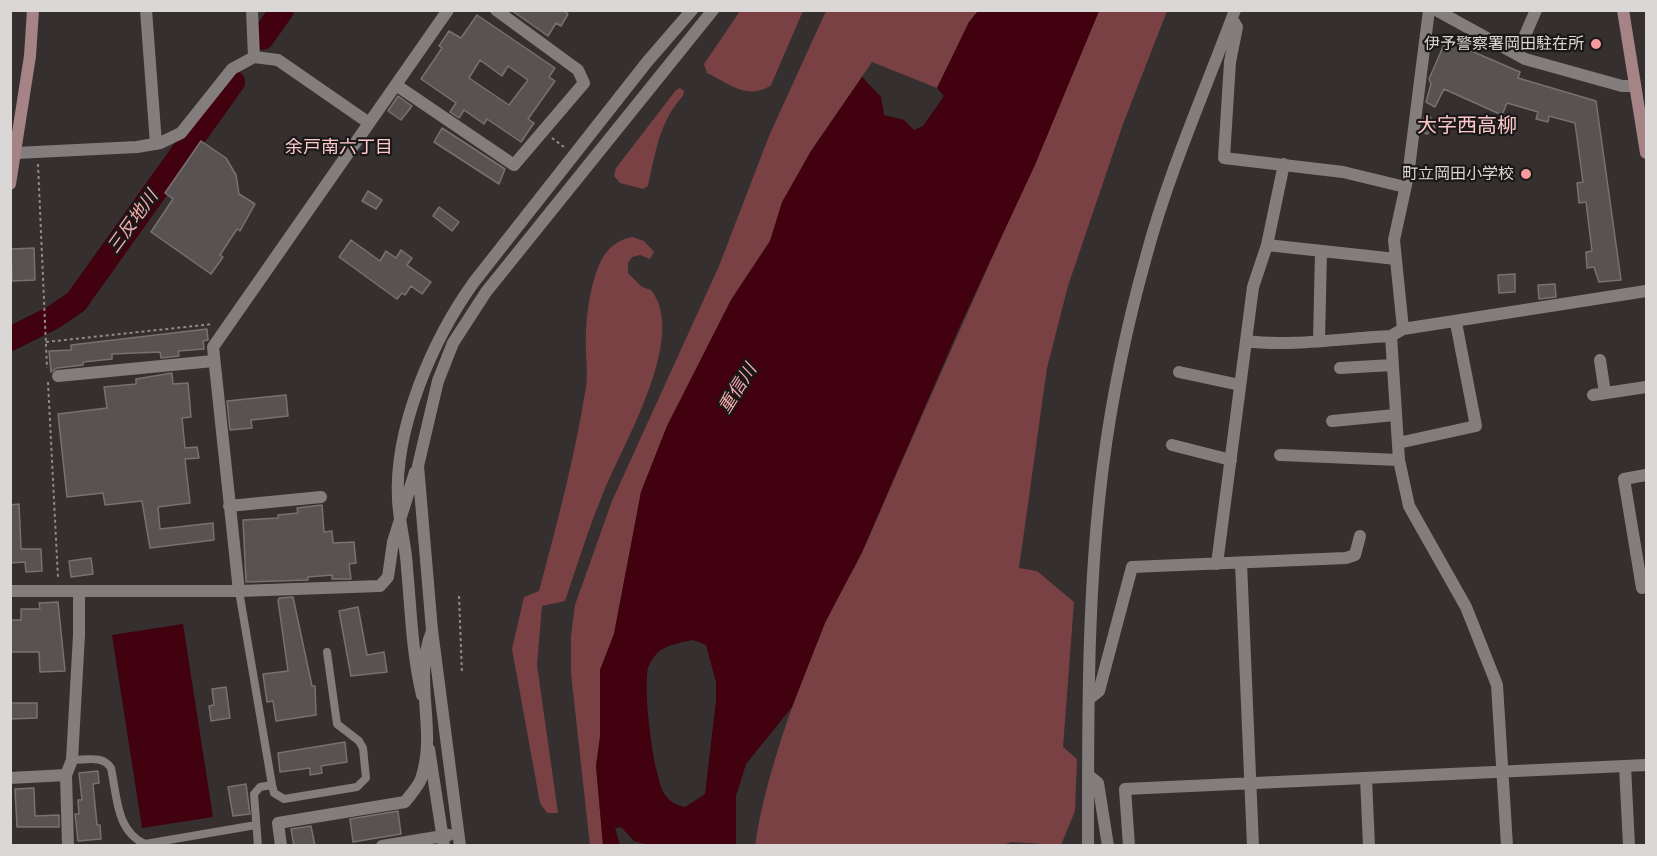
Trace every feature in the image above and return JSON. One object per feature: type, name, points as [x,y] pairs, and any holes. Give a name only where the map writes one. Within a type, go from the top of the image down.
[{"type":"main road","points":[[10,184],[33,10]]},
{"type":"main road","points":[[1623,10],[1635,86],[1643,110],[1647,153]]},
{"type":"street","points":[[146,10],[156,144]]},
{"type":"street","points":[[252,10],[254,57]]},
{"type":"street","points":[[239,591],[213,347],[224,328],[448,10]]},
{"type":"street","points":[[396,85],[514,165],[584,83],[578,70],[496,10]]},
{"type":"street","points":[[443,841],[422,695],[414,660],[402,521],[398,501],[402,451],[414,401],[428,360],[449,317],[647,62],[692,10]]},
{"type":"street","points":[[10,591],[79,593],[239,591],[380,586],[388,577],[393,542],[402,521],[418,466],[438,381],[453,343],[486,292],[713,10]]},
{"type":"street","points":[[1403,329],[1394,240],[1405,187],[1428,10]]},
{"type":"street","points":[[1436,10],[1517,54],[1622,86],[1635,86]]},
{"type":"street","points":[[1517,54],[1536,10]]},
{"type":"street","points":[[1234,14],[1237,27],[1230,62],[1224,158],[1343,172],[1405,187]]},
{"type":"street","points":[[1088,846],[1095,554],[1103,467],[1113,401],[1146,256],[1234,14]]},
{"type":"street","points":[[13,153],[156,144],[181,134],[232,69],[254,57],[278,60],[369,123]]},
{"type":"street","points":[[1217,564],[1253,287],[1267,245],[1284,164]]},
{"type":"street","points":[[1267,245],[1396,259]]},
{"type":"street","points":[[1319,340],[1321,252]]},
{"type":"street","points":[[1246,341],[1276,346],[1319,340],[1390,336],[1403,329],[1456,323],[1647,291]]},
{"type":"street","points":[[1398,443],[1476,426],[1456,323]]},
{"type":"street","points":[[1390,336],[1398,443],[1409,506],[1466,607],[1497,685],[1507,846]]},
{"type":"street","points":[[1600,360],[1599,394],[1647,387]]},
{"type":"street","points":[[58,376],[213,361]]},
{"type":"street","points":[[1340,368],[1392,366]]},
{"type":"street","points":[[1179,372],[1240,385]]},
{"type":"street","points":[[1332,421],[1395,415]]},
{"type":"street","points":[[1172,445],[1231,460]]},
{"type":"street","points":[[1280,455],[1400,460]]},
{"type":"street","points":[[382,846],[459,839],[422,541],[418,466]]},
{"type":"street","points":[[1642,588],[1643,567],[1624,479],[1647,475]]},
{"type":"street","points":[[229,506],[321,497]]},
{"type":"street","points":[[1090,698],[1099,691],[1132,567],[1346,558],[1355,555],[1360,536]]},
{"type":"street","points":[[1241,563],[1253,846]]},
{"type":"street","points":[[68,846],[66,775],[72,760],[80,635],[79,593]]},
{"type":"street","points":[[422,695],[426,646],[432,630]]},
{"type":"street","points":[[281,846],[278,823],[405,802],[421,780],[428,744]]},
{"type":"street","points":[[1129,846],[1125,789],[1647,765]]},
{"type":"street","points":[[1625,766],[1629,846]]},
{"type":"street","points":[[10,778],[66,775]]},
{"type":"street","points":[[1088,775],[1098,783],[1108,846]]},
{"type":"street","points":[[1366,778],[1369,846]]},
{"type":"lane","points":[[239,591],[272,785],[274,794],[284,799],[357,787],[366,778],[363,748],[359,741],[337,724],[327,652]]},
{"type":"lane","points":[[72,760],[100,759],[107,762],[111,768],[119,818],[138,841],[156,845],[256,825]]},
{"type":"lane","points":[[258,846],[254,794],[260,787],[272,785]]},
{"type":"path","points":[[37,152],[58,592]]},
{"type":"path","points":[[46,342],[217,323],[224,328]]},
{"type":"path","points":[[459,596],[462,675]]},
{"type":"shaded area","points":[[740,11],[803,11],[771,85],[763,90],[747,91],[731,86],[707,73],[704,64]]},
{"type":"shaded area","points":[[826,11],[978,11],[969,22],[937,88],[872,62],[811,151],[783,202],[770,241],[731,300],[667,426],[641,492],[614,634],[600,670],[600,737],[596,766],[603,845],[590,846],[571,673],[571,636],[575,605],[612,501],[719,266],[769,136]]},
{"type":"shaded area","points":[[1099,11],[1167,11],[1123,124],[1068,286],[1047,368],[1019,568],[1037,571],[1074,602],[1063,747],[1077,759],[1075,811],[1061,845],[1011,842],[1000,846],[755,846],[774,762],[803,677],[824,625],[866,544]]},
{"type":"shaded area","points":[[680,88],[684,91],[683,96],[675,105],[664,127],[648,186],[643,189],[620,183],[614,176],[616,168],[676,90]]},
{"type":"shaded area","points":[[632,237],[644,241],[654,252],[650,259],[640,255],[632,257],[628,263],[628,273],[642,287],[651,290],[661,310],[662,335],[657,363],[648,392],[597,509],[565,601],[542,606],[537,665],[558,813],[547,813],[540,803],[512,649],[524,597],[539,591],[571,464],[587,382],[586,328],[593,282],[601,261],[610,248]]},
{"type":"water","name":"重信川","points":[[978,11],[1099,11],[1035,165],[959,328],[862,552],[825,623],[792,707],[746,764],[736,796],[736,845],[649,845],[634,841],[621,827],[615,828],[620,845],[603,845],[596,766],[600,737],[600,670],[614,634],[641,492],[667,426],[731,300],[770,241],[782,202],[811,151],[862,77],[881,97],[884,115],[904,120],[914,130],[923,126],[944,96],[937,88],[969,22]],"holes":[[[693,640],[706,645],[716,682],[716,701],[705,794],[685,807],[674,803],[666,796],[657,772],[648,713],[648,668],[658,652],[670,646]]]},
{"type":"water","points":[[183,624],[213,817],[142,828],[112,635]]},
{"type":"building","points":[[511,10],[563,10],[568,14],[561,26],[556,23],[548,36]]},
{"type":"building","points":[[477,15],[555,68],[549,77],[555,81],[528,119],[534,123],[521,142],[487,119],[484,124],[464,110],[459,118],[450,112],[456,103],[421,79],[442,48],[439,46],[449,31],[461,38]],"holes":[[[480,60],[502,76],[508,66],[528,80],[509,105],[469,78]]]},
{"type":"building","points":[[1446,40],[1520,72],[1518,78],[1596,101],[1621,280],[1599,282],[1594,267],[1587,268],[1586,252],[1592,251],[1586,202],[1579,203],[1577,183],[1583,182],[1575,123],[1549,116],[1548,122],[1536,119],[1538,112],[1507,103],[1502,115],[1444,89],[1435,107],[1426,102],[1431,84],[1429,79]]},
{"type":"building","points":[[398,96],[412,106],[401,120],[388,111]]},
{"type":"building","points":[[1429,114],[1435,128],[1427,134],[1422,132],[1424,118]]},
{"type":"building","points":[[442,128],[505,169],[499,184],[434,142]]},
{"type":"building","points":[[201,141],[226,158],[236,175],[239,194],[255,204],[240,231],[237,229],[220,255],[223,257],[211,274],[151,232],[173,199],[165,193]]},
{"type":"building","points":[[368,191],[382,200],[376,209],[362,201]]},
{"type":"building","points":[[439,207],[459,222],[452,231],[433,216]]},
{"type":"building","points":[[351,240],[380,261],[386,251],[396,258],[401,250],[412,258],[407,265],[431,282],[422,294],[411,286],[405,295],[402,293],[397,299],[339,257]]},
{"type":"building","points":[[34,248],[35,280],[12,281],[11,249]]},
{"type":"building","points":[[1515,274],[1515,292],[1499,293],[1498,275]]},
{"type":"building","points":[[1555,284],[1556,297],[1539,299],[1538,285]]},
{"type":"building","points":[[207,329],[208,340],[203,341],[204,349],[178,351],[179,356],[161,358],[160,352],[112,354],[112,359],[83,362],[83,365],[57,368],[51,372],[49,351],[71,350],[71,345]]},
{"type":"building","points":[[172,373],[173,384],[188,383],[191,417],[182,418],[185,448],[197,447],[199,458],[185,459],[190,503],[158,507],[160,529],[213,523],[214,540],[150,548],[142,501],[105,505],[103,493],[67,497],[58,414],[107,408],[104,387],[136,384],[136,379]]},
{"type":"building","points":[[286,395],[288,416],[251,420],[252,428],[230,430],[227,401]]},
{"type":"building","points":[[19,504],[21,549],[41,549],[42,571],[26,572],[25,562],[10,563],[10,505]]},
{"type":"building","points":[[322,505],[324,532],[332,531],[333,543],[354,542],[356,563],[349,564],[351,579],[332,579],[332,575],[308,577],[308,580],[246,582],[243,520],[278,518],[278,515],[298,513],[297,508]]},
{"type":"building","points":[[91,558],[93,574],[71,577],[69,561]]},
{"type":"building","points":[[293,597],[312,686],[315,686],[316,715],[276,721],[273,701],[267,702],[263,674],[288,671],[278,600]]},
{"type":"building","points":[[58,602],[65,671],[40,672],[39,652],[10,652],[10,620],[21,620],[21,609],[40,609],[39,603]]},
{"type":"building","points":[[358,607],[367,655],[384,652],[387,672],[351,676],[339,611]]},
{"type":"building","points":[[226,687],[230,718],[211,721],[209,706],[214,705],[212,689]]},
{"type":"building","points":[[10,703],[37,703],[37,718],[10,719]]},
{"type":"building","points":[[345,742],[347,762],[321,766],[322,773],[310,775],[310,768],[280,772],[278,753]]},
{"type":"building","points":[[98,771],[99,783],[93,784],[97,825],[100,825],[101,839],[78,841],[75,814],[79,814],[78,800],[82,800],[79,773]]},
{"type":"building","points":[[246,784],[250,814],[233,816],[228,787]]},
{"type":"building","points":[[34,788],[35,816],[59,815],[59,827],[17,827],[15,789]]},
{"type":"building","points":[[398,811],[401,834],[353,842],[350,819]]},
{"type":"building","points":[[311,826],[315,846],[294,846],[291,829]]},
{"type":"waterway","name":"三反地川","points":[[262,38],[282,10]]},
{"type":"waterway","name":"三反地川","points":[[10,339],[52,318],[76,302],[233,82]]},
{"type":"place","name":"伊予警察署岡田駐在所","points":[[1596,44]]},
{"type":"place","name":"町立岡田小学校","points":[[1526,174]]},
{"type":"district","name":"大字西高柳","points":[[1467,126]]},
{"type":"district","name":"余戸南六丁目","points":[[339,148]]}]
